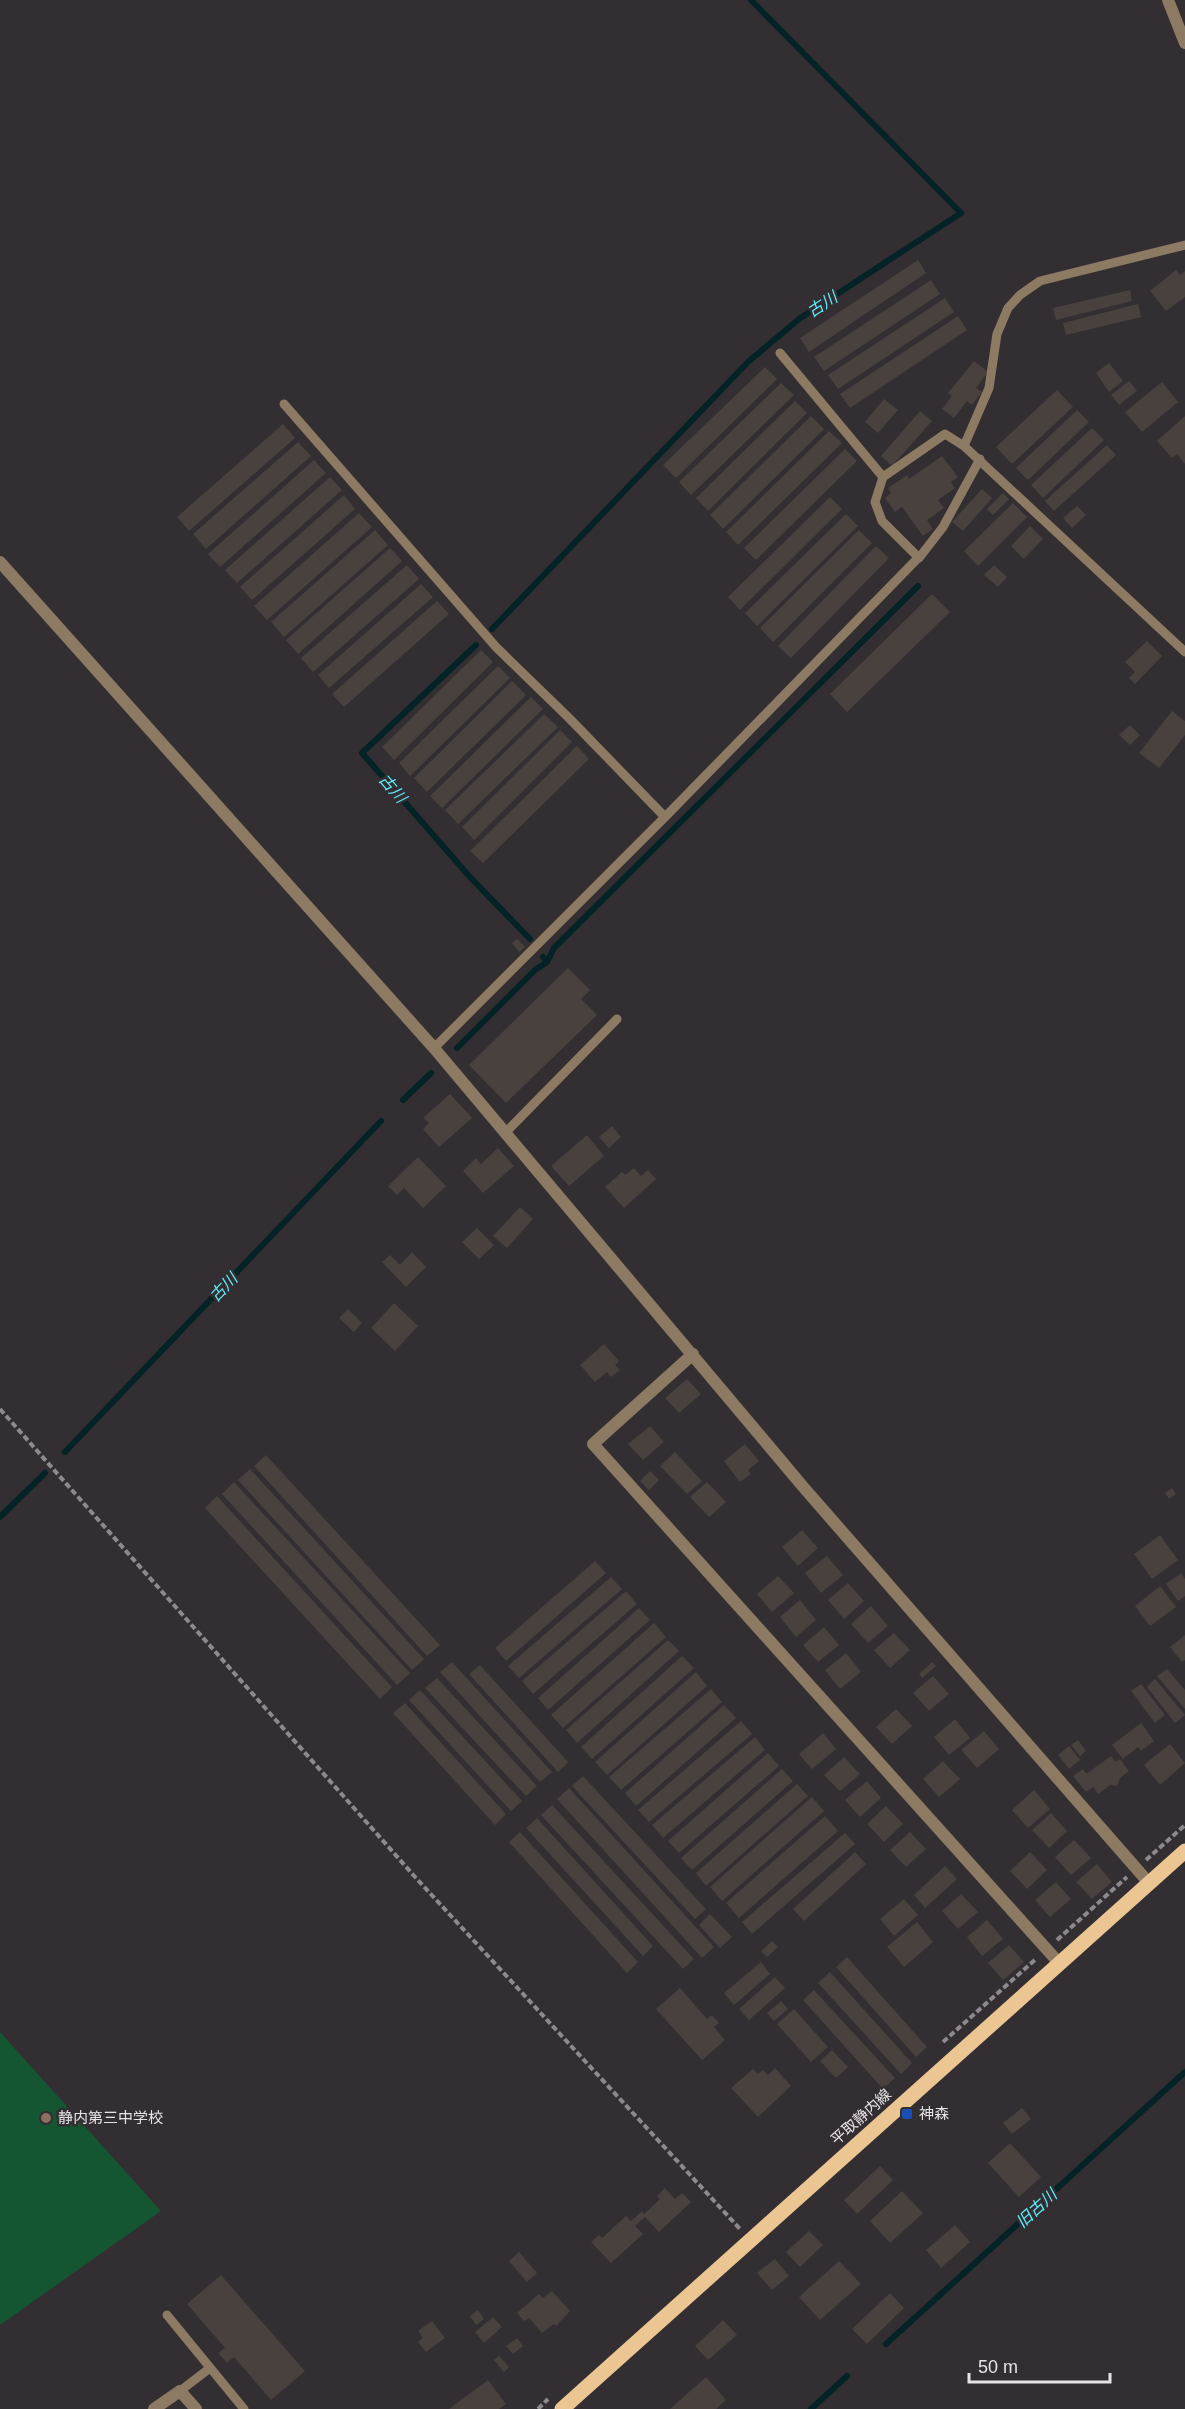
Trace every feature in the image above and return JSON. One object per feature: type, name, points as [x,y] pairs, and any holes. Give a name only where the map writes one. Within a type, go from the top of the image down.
[{"type":"main road","name":"平取静内線","points":[[562,2409],[1185,1851]]},
{"type":"street","points":[[1168,0],[1185,42]]},
{"type":"street","points":[[0,562],[434,1048],[805,1490],[1149,1883]]},
{"type":"street","points":[[693,1354],[593,1444],[1060,1964]]},
{"type":"street","points":[[153,2409],[180,2391],[196,2409]]},
{"type":"lane","points":[[964,446],[989,388],[997,334],[1008,308],[1020,295],[1040,281],[1185,245]]},
{"type":"lane","points":[[780,353],[883,477]]},
{"type":"lane","points":[[284,404],[496,647],[665,817]]},
{"type":"lane","points":[[919,557],[882,521],[875,502],[883,477],[945,434],[980,459],[1185,652]]},
{"type":"lane","points":[[434,1048],[665,817],[919,557],[943,527],[980,459]]},
{"type":"lane","points":[[506,1132],[617,1019]]},
{"type":"lane","points":[[167,2315],[244,2409]]},
{"type":"lane","points":[[180,2391],[210,2368]]},
{"type":"path","points":[[0,1409],[416,1878],[750,2240]]},
{"type":"green space","name":"静内第三中学校","points":[[0,2032],[161,2211],[0,2325]]},
{"type":"building","points":[[918,260],[926,273],[809,352],[800,338]]},
{"type":"building","points":[[1176,270],[1180,275],[1185,271],[1185,297],[1166,311],[1150,291]]},
{"type":"building","points":[[931,280],[940,294],[824,371],[814,357]]},
{"type":"building","points":[[1130,290],[1132,301],[1056,320],[1053,308]]},
{"type":"building","points":[[945,298],[954,312],[838,389],[828,375]]},
{"type":"building","points":[[1138,304],[1141,317],[1066,335],[1063,323]]},
{"type":"building","points":[[958,316],[967,330],[850,408],[840,394]]},
{"type":"building","points":[[974,361],[988,372],[976,388],[982,392],[972,405],[967,401],[954,418],[942,409],[952,396],[948,393]]},
{"type":"building","points":[[1109,363],[1123,381],[1109,392],[1096,373]]},
{"type":"building","points":[[765,367],[777,379],[676,478],[663,465]]},
{"type":"building","points":[[1129,381],[1137,391],[1119,405],[1111,395]]},
{"type":"building","points":[[1162,382],[1178,402],[1142,432],[1125,412]]},
{"type":"building","points":[[781,383],[794,395],[691,495],[679,482]]},
{"type":"building","points":[[1057,390],[1073,407],[1012,464],[996,447]]},
{"type":"building","points":[[884,399],[898,410],[878,433],[865,422]]},
{"type":"building","points":[[795,401],[807,413],[708,511],[696,498]]},
{"type":"building","points":[[1077,410],[1089,422],[1028,480],[1016,468]]},
{"type":"building","points":[[920,411],[932,421],[892,466],[881,456]]},
{"type":"building","points":[[811,416],[824,429],[723,529],[710,515]]},
{"type":"building","points":[[1185,416],[1185,464],[1177,454],[1172,458],[1157,441]]},
{"type":"building","points":[[283,424],[295,438],[189,531],[177,517]]},
{"type":"building","points":[[1092,428],[1104,440],[1043,498],[1031,485]]},
{"type":"building","points":[[829,431],[842,443],[738,545],[726,532]]},
{"type":"building","points":[[298,442],[311,456],[206,549],[193,534]]},
{"type":"building","points":[[1107,445],[1116,455],[1054,511],[1045,501]]},
{"type":"building","points":[[845,449],[857,461],[756,560],[744,548]]},
{"type":"building","points":[[942,456],[958,477],[951,482],[955,488],[938,500],[944,508],[927,520],[933,529],[923,536],[902,507],[895,512],[885,498],[891,493],[888,488],[907,475],[909,479]]},
{"type":"building","points":[[314,460],[326,473],[220,567],[208,554]]},
{"type":"building","points":[[330,477],[342,490],[237,583],[225,570]]},
{"type":"building","points":[[982,489],[992,498],[963,531],[952,522]]},
{"type":"building","points":[[1003,493],[1009,499],[993,515],[987,509]]},
{"type":"building","points":[[344,495],[355,509],[252,600],[240,587]]},
{"type":"building","points":[[830,497],[842,509],[740,610],[728,597]]},
{"type":"building","points":[[1013,503],[1027,517],[978,566],[964,551]]},
{"type":"building","points":[[1077,506],[1086,515],[1072,528],[1063,518]]},
{"type":"building","points":[[359,513],[372,527],[267,620],[254,606]]},
{"type":"building","points":[[846,514],[858,526],[757,626],[745,613]]},
{"type":"building","points":[[1030,526],[1043,539],[1024,559],[1011,546]]},
{"type":"building","points":[[375,530],[388,545],[284,637],[271,622]]},
{"type":"building","points":[[859,530],[872,543],[773,642],[760,628]]},
{"type":"building","points":[[876,546],[889,558],[791,658],[778,646]]},
{"type":"building","points":[[390,548],[402,561],[298,654],[286,640]]},
{"type":"building","points":[[407,565],[419,579],[313,672],[301,658]]},
{"type":"building","points":[[994,565],[1007,577],[998,587],[984,575]]},
{"type":"building","points":[[421,584],[433,597],[329,688],[318,675]]},
{"type":"building","points":[[932,594],[950,612],[847,712],[830,694]]},
{"type":"building","points":[[437,601],[449,614],[344,707],[332,694]]},
{"type":"building","points":[[1147,641],[1162,656],[1135,684],[1129,678],[1135,672],[1125,662]]},
{"type":"building","points":[[481,650],[493,662],[394,760],[382,747]]},
{"type":"building","points":[[498,666],[510,678],[410,776],[399,763]]},
{"type":"building","points":[[512,681],[526,695],[427,792],[414,778]]},
{"type":"building","points":[[531,697],[543,709],[442,808],[430,796]]},
{"type":"building","points":[[1172,711],[1185,721],[1185,735],[1159,768],[1139,753]]},
{"type":"building","points":[[544,714],[558,727],[458,824],[445,810]]},
{"type":"building","points":[[1130,725],[1140,735],[1130,745],[1119,735]]},
{"type":"building","points":[[560,730],[572,742],[474,840],[462,827]]},
{"type":"building","points":[[577,746],[589,759],[483,863],[470,851]]},
{"type":"building","points":[[517,939],[525,947],[519,952],[512,943]]},
{"type":"building","points":[[568,968],[590,990],[581,999],[597,1015],[506,1103],[469,1065]]},
{"type":"building","points":[[450,1094],[472,1118],[439,1147],[423,1129],[429,1123],[423,1118]]},
{"type":"building","points":[[612,1126],[621,1137],[609,1148],[599,1137]]},
{"type":"building","points":[[587,1135],[604,1156],[569,1186],[551,1166]]},
{"type":"building","points":[[498,1148],[514,1166],[483,1193],[463,1171],[476,1158],[481,1164]]},
{"type":"building","points":[[418,1157],[446,1186],[423,1208],[404,1188],[397,1195],[388,1186]]},
{"type":"building","points":[[634,1168],[641,1176],[648,1170],[656,1179],[624,1208],[605,1187],[622,1172],[625,1175]]},
{"type":"building","points":[[520,1207],[533,1219],[507,1248],[493,1236]]},
{"type":"building","points":[[477,1228],[494,1245],[479,1259],[462,1242]]},
{"type":"building","points":[[412,1252],[426,1267],[406,1287],[382,1262],[390,1255],[400,1265]]},
{"type":"building","points":[[394,1303],[418,1326],[395,1351],[371,1328]]},
{"type":"building","points":[[348,1309],[362,1323],[354,1332],[339,1318]]},
{"type":"building","points":[[604,1344],[619,1361],[615,1365],[620,1370],[611,1377],[607,1372],[595,1382],[580,1365]]},
{"type":"building","points":[[687,1379],[701,1394],[679,1413],[665,1398]]},
{"type":"building","points":[[650,1426],[664,1442],[643,1460],[628,1444]]},
{"type":"building","points":[[745,1444],[759,1461],[748,1470],[751,1474],[740,1482],[724,1461]]},
{"type":"building","points":[[675,1452],[702,1481],[687,1494],[660,1466]]},
{"type":"building","points":[[266,1455],[440,1645],[427,1656],[254,1466]]},
{"type":"building","points":[[250,1469],[424,1659],[412,1670],[238,1480]]},
{"type":"building","points":[[650,1471],[659,1480],[649,1490],[640,1481]]},
{"type":"building","points":[[234,1482],[410,1673],[397,1685],[222,1494]]},
{"type":"building","points":[[707,1482],[726,1502],[709,1517],[690,1497]]},
{"type":"building","points":[[1172,1488],[1176,1494],[1169,1499],[1165,1493]]},
{"type":"building","points":[[217,1496],[392,1687],[380,1699],[205,1508]]},
{"type":"building","points":[[802,1530],[818,1548],[798,1566],[782,1547]]},
{"type":"building","points":[[1160,1535],[1178,1560],[1152,1579],[1134,1554]]},
{"type":"building","points":[[827,1556],[843,1575],[821,1593],[805,1573]]},
{"type":"building","points":[[595,1561],[606,1573],[506,1661],[495,1648]]},
{"type":"building","points":[[1181,1573],[1185,1579],[1185,1596],[1178,1601],[1166,1584]]},
{"type":"building","points":[[778,1576],[794,1593],[772,1612],[757,1594]]},
{"type":"building","points":[[611,1577],[622,1589],[519,1678],[508,1666]]},
{"type":"building","points":[[848,1583],[864,1601],[844,1619],[828,1600]]},
{"type":"building","points":[[1160,1586],[1176,1607],[1150,1626],[1135,1606]]},
{"type":"building","points":[[626,1591],[637,1604],[533,1694],[522,1681]]},
{"type":"building","points":[[800,1600],[816,1620],[796,1637],[780,1617]]},
{"type":"building","points":[[871,1606],[888,1626],[868,1643],[851,1624]]},
{"type":"building","points":[[639,1608],[650,1620],[548,1710],[538,1698]]},
{"type":"building","points":[[654,1623],[666,1637],[563,1728],[551,1715]]},
{"type":"building","points":[[824,1627],[839,1645],[818,1662],[803,1645]]},
{"type":"building","points":[[894,1633],[910,1650],[890,1668],[874,1650]]},
{"type":"building","points":[[1185,1635],[1185,1660],[1182,1662],[1170,1647]]},
{"type":"building","points":[[668,1640],[679,1651],[577,1743],[566,1730]]},
{"type":"building","points":[[846,1653],[861,1672],[840,1689],[825,1670]]},
{"type":"building","points":[[682,1656],[694,1668],[592,1759],[581,1747]]},
{"type":"building","points":[[452,1662],[552,1772],[540,1782],[440,1672]]},
{"type":"building","points":[[932,1662],[936,1666],[922,1678],[919,1674]]},
{"type":"building","points":[[480,1665],[568,1762],[558,1772],[469,1674]]},
{"type":"building","points":[[1167,1669],[1185,1690],[1185,1709],[1157,1676]]},
{"type":"building","points":[[696,1672],[707,1686],[607,1775],[595,1762]]},
{"type":"building","points":[[933,1676],[949,1694],[929,1711],[913,1693]]},
{"type":"building","points":[[437,1678],[537,1786],[526,1796],[425,1688]]},
{"type":"building","points":[[1155,1679],[1185,1715],[1175,1723],[1147,1687]]},
{"type":"building","points":[[1141,1684],[1165,1715],[1155,1723],[1131,1691]]},
{"type":"building","points":[[711,1689],[722,1702],[621,1790],[609,1777]]},
{"type":"building","points":[[420,1690],[522,1801],[511,1811],[409,1700]]},
{"type":"building","points":[[405,1703],[506,1814],[495,1825],[393,1713]]},
{"type":"building","points":[[724,1705],[736,1718],[636,1806],[625,1793]]},
{"type":"building","points":[[896,1709],[912,1726],[892,1744],[876,1727]]},
{"type":"building","points":[[955,1719],[970,1738],[949,1755],[934,1737]]},
{"type":"building","points":[[741,1721],[752,1734],[649,1822],[638,1810]]},
{"type":"building","points":[[1141,1723],[1154,1741],[1141,1751],[1138,1747],[1123,1759],[1112,1745]]},
{"type":"building","points":[[984,1731],[999,1749],[977,1768],[961,1750]]},
{"type":"building","points":[[823,1733],[836,1749],[812,1769],[799,1754]]},
{"type":"building","points":[[755,1737],[765,1750],[663,1838],[652,1825]]},
{"type":"building","points":[[1078,1740],[1086,1751],[1080,1756],[1071,1745]]},
{"type":"building","points":[[1170,1744],[1185,1763],[1160,1785],[1144,1765]]},
{"type":"building","points":[[1069,1746],[1080,1760],[1069,1769],[1058,1755]]},
{"type":"building","points":[[768,1753],[779,1766],[679,1853],[668,1841]]},
{"type":"building","points":[[1111,1756],[1116,1762],[1120,1759],[1129,1771],[1120,1778],[1117,1786],[1110,1785],[1098,1794],[1093,1787],[1086,1792],[1073,1776],[1083,1769],[1086,1774]]},
{"type":"building","points":[[844,1757],[860,1774],[840,1791],[824,1775]]},
{"type":"building","points":[[943,1761],[960,1779],[939,1797],[923,1779]]},
{"type":"building","points":[[782,1769],[793,1781],[692,1870],[681,1858]]},
{"type":"building","points":[[583,1776],[706,1909],[695,1919],[572,1786]]},
{"type":"building","points":[[867,1781],[881,1798],[860,1817],[845,1800]]},
{"type":"building","points":[[797,1784],[808,1796],[706,1886],[696,1873]]},
{"type":"building","points":[[569,1788],[714,1947],[702,1958],[557,1799]]},
{"type":"building","points":[[1034,1790],[1050,1809],[1028,1828],[1012,1810]]},
{"type":"building","points":[[812,1797],[824,1811],[722,1901],[710,1887]]},
{"type":"building","points":[[552,1805],[694,1959],[683,1969],[541,1815]]},
{"type":"building","points":[[886,1806],[903,1824],[884,1842],[867,1824]]},
{"type":"building","points":[[1051,1813],[1067,1831],[1049,1848],[1032,1830]]},
{"type":"building","points":[[825,1816],[838,1831],[739,1918],[726,1903]]},
{"type":"building","points":[[537,1818],[653,1946],[643,1956],[526,1828]]},
{"type":"building","points":[[520,1832],[638,1962],[627,1973],[509,1842]]},
{"type":"building","points":[[910,1832],[926,1849],[906,1867],[890,1850]]},
{"type":"building","points":[[845,1833],[855,1844],[752,1934],[742,1922]]},
{"type":"building","points":[[1074,1840],[1091,1858],[1071,1875],[1055,1857]]},
{"type":"building","points":[[855,1852],[866,1864],[804,1921],[793,1909]]},
{"type":"building","points":[[1030,1852],[1047,1870],[1027,1889],[1010,1871]]},
{"type":"building","points":[[1097,1864],[1112,1882],[1092,1899],[1076,1882]]},
{"type":"building","points":[[945,1866],[957,1879],[925,1908],[914,1895]]},
{"type":"building","points":[[1056,1882],[1071,1899],[1050,1917],[1035,1900]]},
{"type":"building","points":[[961,1894],[978,1912],[958,1929],[942,1911]]},
{"type":"building","points":[[904,1899],[918,1915],[894,1936],[880,1919]]},
{"type":"building","points":[[710,1914],[732,1937],[720,1948],[699,1925]]},
{"type":"building","points":[[987,1920],[1003,1939],[982,1956],[967,1937]]},
{"type":"building","points":[[917,1922],[933,1942],[904,1967],[887,1947]]},
{"type":"building","points":[[772,1941],[778,1947],[767,1957],[761,1951]]},
{"type":"building","points":[[1009,1945],[1024,1962],[1003,1980],[988,1963]]},
{"type":"building","points":[[847,1957],[927,2047],[916,2057],[836,1967]]},
{"type":"building","points":[[761,1962],[770,1974],[734,2005],[724,1993]]},
{"type":"building","points":[[830,1972],[912,2063],[901,2074],[818,1983]]},
{"type":"building","points":[[775,1977],[785,1988],[749,2020],[739,2009]]},
{"type":"building","points":[[680,1988],[707,2019],[712,2015],[719,2023],[714,2027],[725,2040],[702,2060],[656,2009]]},
{"type":"building","points":[[814,1990],[895,2078],[883,2089],[803,2000]]},
{"type":"building","points":[[781,2001],[788,2009],[774,2021],[767,2013]]},
{"type":"building","points":[[794,2009],[828,2047],[811,2062],[777,2024]]},
{"type":"building","points":[[832,2050],[848,2067],[836,2078],[820,2061]]},
{"type":"building","points":[[775,2068],[791,2086],[758,2117],[731,2088],[753,2069],[758,2074],[763,2070],[768,2075]]},
{"type":"building","points":[[1022,2108],[1031,2119],[1012,2134],[1003,2123]]},
{"type":"building","points":[[1010,2143],[1041,2177],[1019,2197],[988,2163]]},
{"type":"building","points":[[880,2166],[893,2180],[857,2214],[844,2200]]},
{"type":"building","points":[[665,2188],[675,2199],[682,2193],[691,2202],[659,2232],[645,2217],[635,2226],[643,2234],[611,2263],[591,2242],[599,2235],[602,2238],[626,2216],[631,2221],[642,2211],[644,2214],[660,2199],[657,2196]]},
{"type":"building","points":[[902,2191],[923,2213],[890,2243],[870,2221]]},
{"type":"building","points":[[955,2225],[970,2242],[941,2268],[926,2250]]},
{"type":"building","points":[[809,2231],[823,2245],[800,2267],[786,2252]]},
{"type":"building","points":[[519,2252],[537,2273],[527,2282],[509,2261]]},
{"type":"building","points":[[775,2259],[789,2276],[772,2290],[757,2273]]},
{"type":"building","points":[[839,2261],[861,2284],[820,2320],[799,2297]]},
{"type":"building","points":[[221,2275],[305,2371],[271,2400],[234,2357],[227,2363],[218,2353],[225,2348],[187,2304]]},
{"type":"building","points":[[552,2291],[570,2311],[556,2326],[554,2324],[542,2333],[529,2318],[524,2321],[517,2313],[539,2294],[543,2298]]},
{"type":"building","points":[[890,2293],[904,2308],[867,2344],[852,2329]]},
{"type":"building","points":[[478,2310],[484,2319],[476,2325],[470,2316]]},
{"type":"building","points":[[493,2317],[502,2327],[484,2343],[475,2332]]},
{"type":"building","points":[[723,2320],[737,2335],[708,2360],[695,2346]]},
{"type":"building","points":[[432,2321],[445,2338],[426,2352],[418,2342],[423,2338],[418,2331]]},
{"type":"building","points":[[517,2338],[523,2346],[513,2354],[506,2346]]},
{"type":"building","points":[[499,2356],[509,2367],[504,2372],[494,2360]]},
{"type":"building","points":[[706,2377],[726,2400],[716,2409],[670,2409]]},
{"type":"building","points":[[488,2380],[506,2404],[499,2409],[449,2409]]},
{"type":"waterway","name":"古川","points":[[492,629],[748,362],[799,319],[961,213],[751,0]]},
{"type":"waterway","points":[[547,962],[554,948],[918,586]]},
{"type":"waterway","name":"古川","points":[[476,645],[362,753],[469,876],[530,939]]},
{"type":"waterway","name":"古川","points":[[457,1048],[535,970],[547,962],[543,957]]},
{"type":"waterway","name":"古川","points":[[403,1100],[431,1073]]},
{"type":"waterway","name":"古川","points":[[65,1452],[381,1121]]},
{"type":"waterway","name":"古川","points":[[0,1517],[45,1473]]},
{"type":"waterway","name":"旧古川","points":[[886,2344],[1185,2072]]},
{"type":"waterway","name":"旧古川","points":[[811,2409],[847,2376]]},
{"type":"place","name":"神森","points":[[907,2114]]},
{"type":"place","name":"静内第三中学校","points":[[46,2118]]}]
